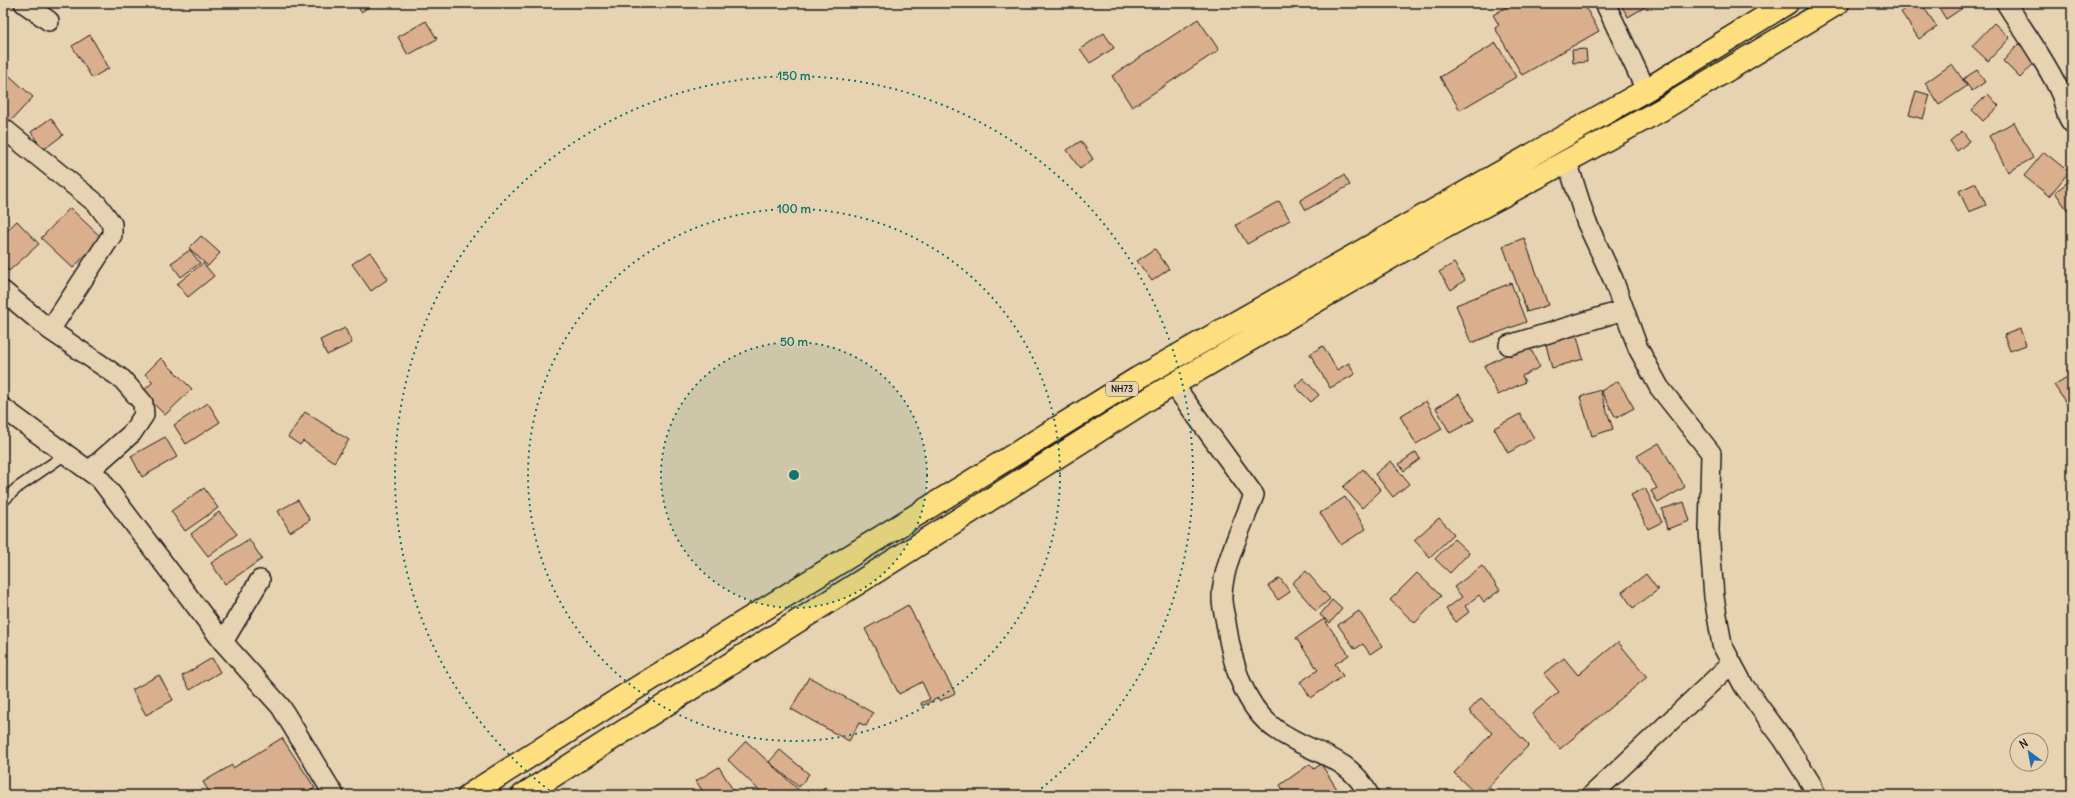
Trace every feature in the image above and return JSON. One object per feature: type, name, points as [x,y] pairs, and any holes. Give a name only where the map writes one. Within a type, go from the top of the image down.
[{"type":"highway","name":"NH73","points":[[469,795],[627,694],[1138,378],[1646,90],[1787,3]]},
{"type":"highway","name":"NH73","points":[[523,795],[1173,384],[1421,240],[1661,110],[1838,3]]},
{"type":"street","points":[[24,3],[49,21]]},
{"type":"street","points":[[1605,3],[1646,90]]},
{"type":"street","points":[[2006,3],[2051,74],[2061,93],[2067,118],[2072,123]]},
{"type":"street","points":[[3,128],[96,204],[112,224],[112,235],[50,330]]},
{"type":"street","points":[[1567,161],[1586,221],[1613,279],[1638,348],[1659,387],[1711,453],[1709,531],[1714,597],[1722,645],[1744,686],[1783,739],[1808,779],[1815,795]]},
{"type":"street","points":[[3,291],[50,330],[122,379],[143,402],[144,415],[132,433],[89,471]]},
{"type":"street","points":[[1509,345],[1624,310]]},
{"type":"street","points":[[1173,384],[1254,495],[1228,562],[1222,599],[1231,655],[1244,690],[1259,714],[1277,730],[1343,764],[1358,776],[1369,795]]},
{"type":"street","points":[[3,408],[100,479],[223,642],[281,707],[334,795]]},
{"type":"street","points":[[223,642],[260,580]]},
{"type":"street","points":[[1592,795],[1732,663]]},
{"type":"lane","points":[[3,501],[17,488],[66,454]]},
{"type":"building","points":[[356,3],[375,3],[361,12]]},
{"type":"building","points":[[1513,3],[1583,3],[1599,31],[1522,75],[1495,28],[1499,25],[1493,15]]},
{"type":"building","points":[[1620,3],[1652,3],[1628,17]]},
{"type":"building","points":[[1915,3],[1921,3],[1937,27],[1919,39],[1901,12]]},
{"type":"building","points":[[1936,3],[1970,3],[1946,19]]},
{"type":"building","points":[[1198,19],[1219,50],[1132,107],[1112,76]]},
{"type":"building","points":[[426,21],[437,39],[408,55],[398,37]]},
{"type":"building","points":[[1994,23],[2010,38],[1988,61],[1972,46]]},
{"type":"building","points":[[2072,25],[2072,39],[2065,31]]},
{"type":"building","points":[[1104,33],[1114,48],[1090,63],[1080,49]]},
{"type":"building","points":[[90,35],[109,68],[92,78],[72,46]]},
{"type":"building","points":[[1496,43],[1516,77],[1460,110],[1440,77]]},
{"type":"building","points":[[2019,44],[2036,61],[2020,78],[2003,61]]},
{"type":"building","points":[[1586,49],[1587,62],[1573,63],[1572,50]]},
{"type":"building","points":[[1952,64],[1967,86],[1939,105],[1925,83]]},
{"type":"building","points":[[3,70],[33,97],[9,123],[3,118]]},
{"type":"building","points":[[1977,70],[1985,82],[1972,91],[1963,79]]},
{"type":"building","points":[[1916,91],[1930,95],[1923,119],[1909,115]]},
{"type":"building","points":[[1988,94],[1999,106],[1983,121],[1972,110]]},
{"type":"building","points":[[51,118],[63,135],[43,150],[31,132]]},
{"type":"building","points":[[2014,122],[2033,158],[2008,172],[1989,136]]},
{"type":"building","points":[[1962,131],[1970,141],[1957,151],[1950,141]]},
{"type":"building","points":[[1081,141],[1093,159],[1080,169],[1067,150]]},
{"type":"building","points":[[2044,152],[2069,172],[2049,196],[2024,176]]},
{"type":"building","points":[[1344,175],[1350,185],[1306,210],[1300,200]]},
{"type":"building","points":[[2072,179],[2072,208],[2068,211],[2055,192]]},
{"type":"building","points":[[1976,183],[1986,205],[1969,212],[1959,191]]},
{"type":"building","points":[[1279,201],[1290,220],[1247,244],[1236,225]]},
{"type":"building","points":[[70,208],[102,238],[73,268],[41,238]]},
{"type":"building","points":[[17,221],[39,244],[9,271],[3,265],[3,234]]},
{"type":"building","points":[[201,236],[220,253],[208,266],[189,248]]},
{"type":"building","points":[[1524,238],[1548,305],[1527,312],[1503,246]]},
{"type":"building","points":[[1155,249],[1169,269],[1152,281],[1137,261]]},
{"type":"building","points":[[190,250],[200,263],[181,277],[171,263]]},
{"type":"building","points":[[370,252],[388,279],[371,291],[352,264]]},
{"type":"building","points":[[203,263],[214,276],[188,297],[177,284]]},
{"type":"building","points":[[1454,263],[1465,280],[1451,290],[1439,272]]},
{"type":"building","points":[[1511,283],[1526,322],[1471,343],[1456,305]]},
{"type":"building","points":[[345,328],[352,343],[327,355],[320,340]]},
{"type":"building","points":[[2020,329],[2026,345],[2010,351],[2004,335]]},
{"type":"building","points":[[1576,332],[1583,359],[1552,368],[1545,341]]},
{"type":"building","points":[[1528,344],[1540,367],[1522,376],[1525,382],[1498,395],[1484,366]]},
{"type":"building","points":[[1323,346],[1337,370],[1349,363],[1355,374],[1330,388],[1310,354]]},
{"type":"building","points":[[161,358],[192,389],[165,415],[142,392],[153,382],[145,374]]},
{"type":"building","points":[[2072,374],[2072,412],[2054,385]]},
{"type":"building","points":[[1303,378],[1319,395],[1311,402],[1295,386]]},
{"type":"building","points":[[1618,381],[1634,408],[1616,418],[1601,391]]},
{"type":"building","points":[[1600,390],[1613,429],[1592,436],[1580,397]]},
{"type":"building","points":[[1459,394],[1474,420],[1450,433],[1436,408]]},
{"type":"building","points":[[1426,401],[1442,429],[1416,444],[1400,416]]},
{"type":"building","points":[[208,403],[220,422],[186,444],[174,425]]},
{"type":"building","points":[[305,412],[349,440],[334,462],[303,441],[300,445],[288,437]]},
{"type":"building","points":[[1520,414],[1534,438],[1508,453],[1494,428]]},
{"type":"building","points":[[165,437],[177,457],[142,477],[131,456]]},
{"type":"building","points":[[1659,443],[1685,487],[1658,503],[1651,491],[1657,488],[1637,456]]},
{"type":"building","points":[[1416,452],[1420,459],[1404,471],[1399,464]]},
{"type":"building","points":[[1391,461],[1409,484],[1393,497],[1375,474]]},
{"type":"building","points":[[1363,469],[1381,490],[1362,508],[1343,487]]},
{"type":"building","points":[[204,488],[218,508],[185,531],[171,511]]},
{"type":"building","points":[[1645,488],[1662,522],[1648,529],[1631,495]]},
{"type":"building","points":[[1345,497],[1366,529],[1341,545],[1320,513]]},
{"type":"building","points":[[298,500],[310,520],[290,532],[278,511]]},
{"type":"building","points":[[1684,502],[1690,521],[1667,529],[1662,509]]},
{"type":"building","points":[[219,512],[237,534],[208,556],[191,534]]},
{"type":"building","points":[[1439,518],[1454,534],[1430,557],[1414,540]]},
{"type":"building","points":[[249,539],[262,559],[225,584],[211,563]]},
{"type":"building","points":[[1454,539],[1469,553],[1450,573],[1435,559]]},
{"type":"building","points":[[1482,566],[1500,590],[1484,602],[1479,595],[1465,606],[1469,612],[1456,622],[1446,609],[1462,597],[1454,587]]},
{"type":"building","points":[[1306,571],[1330,599],[1316,611],[1292,583]]},
{"type":"building","points":[[1417,573],[1441,596],[1415,623],[1390,600]]},
{"type":"building","points":[[1646,574],[1658,590],[1633,608],[1622,592]]},
{"type":"building","points":[[1280,578],[1290,592],[1278,600],[1268,586]]},
{"type":"building","points":[[1332,600],[1342,609],[1330,623],[1320,615]]},
{"type":"building","points":[[908,605],[955,693],[940,701],[938,698],[922,706],[921,703],[930,699],[922,682],[899,694],[865,629]]},
{"type":"building","points":[[1359,611],[1382,646],[1370,654],[1363,644],[1355,649],[1338,625]]},
{"type":"building","points":[[1324,619],[1349,655],[1335,664],[1343,676],[1311,698],[1300,682],[1318,670],[1296,638]]},
{"type":"building","points":[[1618,642],[1647,677],[1560,749],[1532,714],[1559,692],[1544,674],[1564,658],[1578,675]]},
{"type":"building","points":[[212,658],[220,672],[190,690],[182,676]]},
{"type":"building","points":[[159,675],[173,700],[146,715],[132,690]]},
{"type":"building","points":[[809,677],[873,713],[866,726],[859,723],[849,741],[791,709]]},
{"type":"building","points":[[1481,698],[1529,745],[1481,795],[1477,795],[1454,773],[1492,733],[1469,711]]},
{"type":"building","points":[[282,738],[315,788],[302,795],[211,795],[203,782],[232,765],[233,768]]},
{"type":"building","points":[[746,741],[804,795],[764,795],[728,760]]},
{"type":"building","points":[[780,750],[809,774],[799,787],[769,762]]},
{"type":"building","points":[[1310,764],[1314,769],[1321,764],[1337,789],[1328,795],[1286,795],[1280,785]]},
{"type":"building","points":[[719,767],[736,795],[705,795],[696,781]]},
{"type":"building","points":[[825,787],[834,795],[818,795]]},
{"type":"building","points":[[1491,789],[1495,795],[1482,795]]}]
